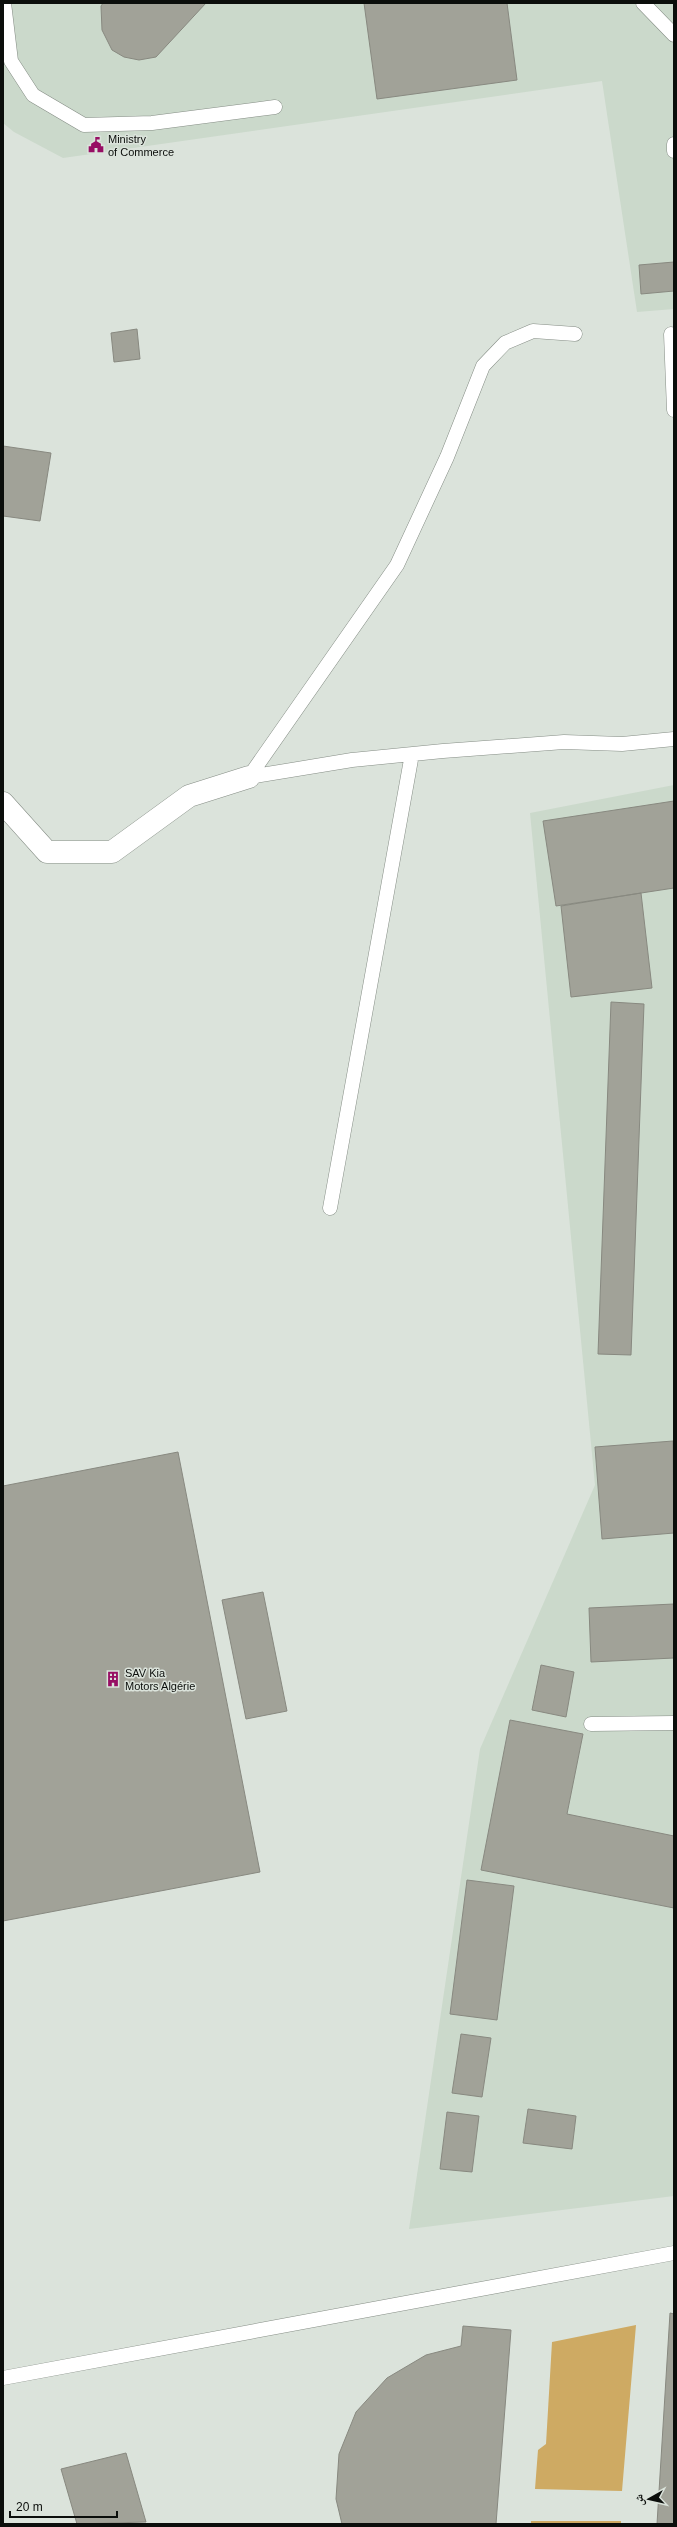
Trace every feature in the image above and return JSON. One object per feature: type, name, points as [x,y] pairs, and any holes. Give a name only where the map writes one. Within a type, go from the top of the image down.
[{"type":"street","points":[[3,803],[47,852],[112,852],[189,796],[249,777]]},
{"type":"lane","points":[[4,3],[11,61],[33,95],[84,125],[152,123],[275,107]]},
{"type":"lane","points":[[643,3],[674,35]]},
{"type":"lane","points":[[674,144],[674,151]]},
{"type":"lane","points":[[249,777],[397,565],[447,457],[483,366],[505,343],[533,331],[575,334]]},
{"type":"lane","points":[[671,334],[674,410]]},
{"type":"lane","points":[[249,777],[352,760],[412,754],[564,742],[622,744],[674,739]]},
{"type":"lane","points":[[330,1208],[412,754]]},
{"type":"lane","points":[[591,1724],[674,1723]]},
{"type":"lane","points":[[3,2378],[674,2253]]},
{"type":"shaded area","name":"Ministry of Commerce","points":[[3,3],[674,3],[674,309],[637,312],[602,81],[63,158],[14,132],[3,123]]},
{"type":"shaded area","points":[[674,785],[674,2196],[409,2229],[480,1749],[595,1485],[530,813]]},
{"type":"shaded area","points":[[636,2325],[622,2491],[535,2489],[538,2450],[546,2444],[552,2342]]},
{"type":"shaded area","points":[[531,2521],[621,2521],[621,2524],[531,2524]]},
{"type":"building","points":[[103,3],[206,3],[156,57],[139,60],[124,57],[112,50],[102,30],[101,6]]},
{"type":"building","points":[[364,3],[507,3],[517,80],[377,99]]},
{"type":"building","points":[[674,262],[674,291],[641,294],[639,265]]},
{"type":"building","points":[[137,329],[140,359],[114,362],[111,333]]},
{"type":"building","points":[[3,446],[51,453],[40,521],[3,516]]},
{"type":"building","points":[[674,801],[674,888],[556,906],[543,821]]},
{"type":"building","points":[[641,893],[652,988],[571,997],[561,906]]},
{"type":"building","points":[[611,1002],[644,1004],[631,1355],[598,1354]]},
{"type":"building","points":[[673,1441],[674,1533],[602,1539],[595,1447]]},
{"type":"building","name":"SAV Kia Motors Algérie","points":[[178,1452],[260,1872],[3,1921],[3,1486]]},
{"type":"building","points":[[263,1592],[287,1711],[246,1719],[222,1600]]},
{"type":"building","points":[[674,1604],[674,1658],[591,1662],[589,1608]]},
{"type":"building","points":[[541,1665],[574,1672],[566,1717],[532,1710]]},
{"type":"building","points":[[510,1720],[583,1734],[567,1814],[674,1836],[674,1908],[481,1870]]},
{"type":"building","points":[[467,1880],[514,1886],[497,2020],[450,2014]]},
{"type":"building","points":[[461,2034],[491,2038],[482,2097],[452,2093]]},
{"type":"building","points":[[528,2109],[576,2116],[572,2149],[523,2143]]},
{"type":"building","points":[[447,2112],[479,2116],[472,2172],[440,2169]]},
{"type":"building","points":[[670,2313],[674,2314],[674,2524],[657,2524]]},
{"type":"building","points":[[463,2326],[511,2330],[496,2524],[342,2524],[336,2499],[339,2454],[356,2412],[387,2378],[426,2355],[461,2346]]},
{"type":"building","points":[[126,2453],[146,2522],[77,2524],[61,2469]]},
{"type":"place","name":"Ministry of Commerce","points":[[96,145]]},
{"type":"place","name":"SAV Kia Motors Algérie","points":[[113,1679]]}]
